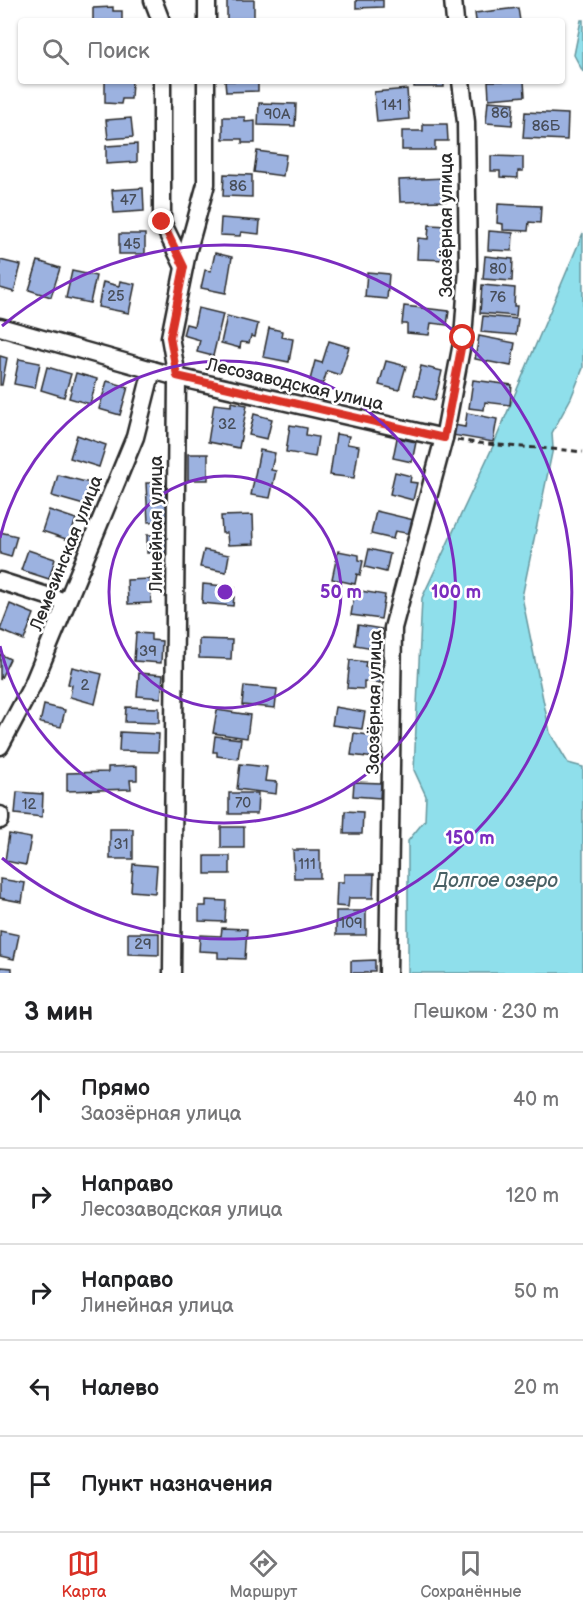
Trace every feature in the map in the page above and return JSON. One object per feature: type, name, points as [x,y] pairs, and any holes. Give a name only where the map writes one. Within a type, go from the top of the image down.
[{"type":"street","points":[[153,0],[160,18]]},
{"type":"street","points":[[207,0],[207,18]]},
{"type":"street","points":[[453,0],[455,18]]},
{"type":"street","points":[[162,84],[162,222],[184,267]]},
{"type":"street","name":"Линейная улица","points":[[172,973],[177,376],[170,337],[184,267],[206,184],[206,84]]},
{"type":"street","name":"Заозёрная улица","points":[[388,973],[393,628],[444,438],[463,338],[468,269],[466,122],[461,84]]},
{"type":"street","name":"Лесозаводская улица","points":[[0,327],[152,370],[444,438]]},
{"type":"street","name":"Лемезинская улица","points":[[0,746],[33,684],[135,437],[152,370]]},
{"type":"street","points":[[0,581],[66,602]]},
{"type":"street","points":[[0,815],[0,820]]},
{"type":"path","points":[[444,438],[493,446],[553,448],[583,452]]},
{"type":"water","points":[[581,20],[583,20],[583,72],[574,55]]},
{"type":"water","name":"Долгое озеро","points":[[583,233],[583,368],[571,398],[552,433],[553,448],[522,597],[550,733],[568,763],[583,767],[583,973],[408,973],[408,841],[425,820],[426,796],[414,770],[422,598],[493,446]]},
{"type":"building","points":[[227,0],[254,0],[254,18],[227,18]]},
{"type":"building","points":[[356,0],[383,0],[383,7],[356,8]]},
{"type":"building","points":[[113,7],[113,11],[122,11],[122,18],[93,18],[93,8]]},
{"type":"building","points":[[518,8],[520,18],[476,18],[475,13]]},
{"type":"building","points":[[105,84],[132,84],[131,99],[122,99],[121,104],[105,103]]},
{"type":"building","points":[[225,84],[258,84],[258,91],[226,92]]},
{"type":"building","points":[[414,84],[444,84],[444,87],[414,87]]},
{"type":"building","points":[[488,84],[524,84],[525,96],[489,99]]},
{"type":"building","points":[[407,89],[409,119],[377,122],[374,92]]},
{"type":"building","points":[[488,101],[514,103],[512,125],[486,123]]},
{"type":"building","points":[[259,103],[296,104],[295,126],[258,125]]},
{"type":"building","points":[[525,112],[568,114],[567,140],[523,138]]},
{"type":"building","points":[[223,117],[245,117],[245,122],[255,121],[255,143],[242,143],[242,139],[223,139]]},
{"type":"building","points":[[131,118],[133,137],[108,139],[106,120]]},
{"type":"building","points":[[423,124],[447,124],[448,141],[435,141],[435,150],[402,150],[402,131],[423,131]]},
{"type":"building","points":[[137,144],[137,162],[106,164],[106,146]]},
{"type":"building","points":[[257,151],[286,155],[283,176],[254,172]]},
{"type":"building","points":[[491,156],[523,157],[523,171],[518,171],[518,178],[500,177],[500,171],[491,171]]},
{"type":"building","points":[[224,174],[252,175],[252,197],[223,196]]},
{"type":"building","points":[[445,178],[446,201],[400,202],[399,180]]},
{"type":"building","points":[[143,188],[144,211],[114,213],[112,190]]},
{"type":"building","points":[[498,204],[541,206],[540,223],[529,222],[528,231],[503,230],[503,224],[497,223]]},
{"type":"building","points":[[221,218],[260,221],[259,234],[241,232],[240,236],[220,235]]},
{"type":"building","points":[[429,225],[450,226],[449,260],[417,259],[418,238],[428,239]]},
{"type":"building","points":[[489,231],[513,233],[512,251],[488,250]]},
{"type":"building","points":[[119,234],[145,234],[145,254],[119,254]]},
{"type":"building","points":[[215,253],[232,257],[226,293],[201,288],[205,270],[211,271]]},
{"type":"building","points":[[485,256],[513,259],[512,281],[483,279]]},
{"type":"building","points":[[0,260],[21,265],[14,292],[0,288]]},
{"type":"building","points":[[38,261],[60,268],[51,297],[29,290]]},
{"type":"building","points":[[72,271],[96,276],[90,303],[66,298]]},
{"type":"building","points":[[367,272],[389,274],[387,299],[365,297]]},
{"type":"building","points":[[120,281],[135,284],[129,313],[98,307],[103,282],[119,286]]},
{"type":"building","points":[[482,285],[515,288],[516,316],[480,313]]},
{"type":"building","points":[[404,306],[449,311],[447,325],[431,323],[429,335],[407,333],[407,324],[402,324]]},
{"type":"building","points":[[198,308],[223,314],[213,356],[197,352],[200,340],[183,335],[186,324],[194,326]]},
{"type":"building","points":[[227,316],[258,324],[255,337],[251,336],[249,343],[241,342],[240,348],[221,343]]},
{"type":"building","points":[[483,316],[518,319],[516,335],[481,332]]},
{"type":"building","points":[[269,328],[282,331],[281,337],[293,339],[289,362],[263,357]]},
{"type":"building","points":[[479,336],[515,343],[511,366],[475,359]]},
{"type":"building","points":[[329,341],[349,347],[340,375],[327,371],[323,384],[310,380],[315,361],[322,363]]},
{"type":"building","points":[[0,356],[7,358],[2,385],[0,385]]},
{"type":"building","points":[[19,359],[40,363],[35,388],[14,384]]},
{"type":"building","points":[[386,361],[406,366],[399,390],[379,385]]},
{"type":"building","points":[[421,366],[442,371],[435,400],[414,395]]},
{"type":"building","points":[[47,367],[71,374],[64,397],[41,390]]},
{"type":"building","points":[[76,373],[97,379],[90,404],[69,398]]},
{"type":"building","points":[[473,380],[512,385],[510,405],[485,402],[484,410],[469,408]]},
{"type":"building","points":[[107,381],[128,387],[120,415],[99,409]]},
{"type":"building","points":[[231,402],[247,405],[239,448],[208,442],[214,404],[231,406]]},
{"type":"building","points":[[467,413],[497,419],[493,442],[452,435],[454,425],[465,427]]},
{"type":"building","points":[[254,414],[272,419],[267,439],[249,435]]},
{"type":"building","points":[[290,425],[307,428],[306,435],[318,437],[315,457],[286,452]]},
{"type":"building","points":[[336,434],[349,436],[347,444],[359,446],[354,478],[330,475]]},
{"type":"building","points":[[77,435],[106,445],[99,467],[70,458]]},
{"type":"building","points":[[397,438],[416,442],[412,462],[393,458]]},
{"type":"building","points":[[260,450],[275,453],[271,470],[276,471],[270,498],[251,495]]},
{"type":"building","points":[[188,454],[208,454],[208,480],[188,480]]},
{"type":"building","points":[[395,472],[411,476],[410,482],[417,483],[413,500],[390,494]]},
{"type":"building","points":[[58,475],[90,483],[84,505],[52,496]]},
{"type":"building","points":[[146,483],[165,483],[167,521],[148,522]]},
{"type":"building","points":[[49,510],[76,519],[69,540],[42,531]]},
{"type":"building","points":[[376,511],[414,520],[411,534],[395,531],[393,539],[371,534]]},
{"type":"building","points":[[253,515],[254,544],[228,545],[227,533],[222,533],[221,516]]},
{"type":"building","points":[[0,532],[17,536],[11,557],[0,554]]},
{"type":"building","points":[[147,535],[167,535],[167,553],[147,553]]},
{"type":"building","points":[[369,549],[390,554],[386,572],[365,567]]},
{"type":"building","points":[[28,550],[55,559],[49,579],[21,570]]},
{"type":"building","points":[[204,550],[229,555],[226,572],[200,567]]},
{"type":"building","points":[[338,551],[359,555],[359,560],[363,561],[355,584],[332,579]]},
{"type":"building","points":[[150,579],[151,603],[128,604],[127,580]]},
{"type":"building","points":[[203,584],[235,587],[233,606],[202,603]]},
{"type":"building","points":[[355,590],[385,595],[381,619],[351,615]]},
{"type":"building","points":[[10,604],[34,614],[24,640],[0,630]]},
{"type":"building","points":[[358,625],[382,629],[379,649],[355,645]]},
{"type":"building","points":[[136,633],[151,634],[151,640],[162,641],[161,663],[134,661]]},
{"type":"building","points":[[199,639],[232,640],[231,659],[199,658]]},
{"type":"building","points":[[0,654],[10,659],[0,680]]},
{"type":"building","points":[[350,660],[366,662],[365,667],[381,669],[380,683],[364,681],[364,689],[347,688]]},
{"type":"building","points":[[72,667],[102,674],[95,704],[70,697],[72,685],[68,684]]},
{"type":"building","points":[[139,673],[163,675],[161,698],[137,696]]},
{"type":"building","points":[[244,686],[277,689],[275,708],[242,705]]},
{"type":"building","points":[[44,705],[65,710],[61,727],[40,723]]},
{"type":"building","points":[[126,707],[159,708],[159,723],[125,722]]},
{"type":"building","points":[[335,707],[365,712],[362,729],[332,725]]},
{"type":"building","points":[[217,710],[250,715],[247,738],[213,733]]},
{"type":"building","points":[[370,722],[387,724],[383,759],[351,755],[354,733],[368,735]]},
{"type":"building","points":[[120,732],[159,734],[158,752],[119,751]]},
{"type":"building","points":[[215,736],[241,739],[238,759],[217,756],[217,752],[213,752]]},
{"type":"building","points":[[240,764],[267,767],[265,781],[277,782],[276,794],[237,789]]},
{"type":"building","points":[[137,766],[137,780],[130,780],[131,789],[67,791],[67,773],[108,772],[108,767]]},
{"type":"building","points":[[354,782],[381,783],[380,798],[353,796]]},
{"type":"building","points":[[17,792],[43,794],[42,817],[15,814]]},
{"type":"building","points":[[229,793],[258,793],[257,814],[229,814]]},
{"type":"building","points":[[345,811],[363,812],[362,834],[344,834]]},
{"type":"building","points":[[221,827],[244,827],[244,848],[221,848]]},
{"type":"building","points":[[110,829],[133,829],[133,859],[110,859]]},
{"type":"building","points":[[9,834],[31,838],[26,865],[5,861]]},
{"type":"building","points":[[293,850],[320,850],[320,878],[294,878]]},
{"type":"building","points":[[205,856],[230,856],[230,874],[205,874]]},
{"type":"building","points":[[133,864],[157,866],[155,893],[131,891]]},
{"type":"building","points":[[344,874],[374,874],[373,898],[349,898],[348,907],[336,906],[337,882],[344,882]]},
{"type":"building","points":[[0,879],[25,883],[22,902],[0,898]]},
{"type":"building","points":[[206,900],[226,901],[225,922],[199,921],[199,906],[206,906]]},
{"type":"building","points":[[336,911],[366,911],[366,935],[336,935]]},
{"type":"building","points":[[222,928],[247,929],[245,959],[218,958],[218,952],[199,951],[200,935],[221,936]]},
{"type":"building","points":[[0,931],[19,935],[14,959],[0,956]]},
{"type":"building","points":[[128,933],[159,933],[159,955],[128,954]]},
{"type":"building","points":[[375,960],[375,971],[351,973],[351,961]]},
{"type":"building","points":[[0,967],[12,968],[12,973],[0,973]]},
{"type":"route","points":[[162,222],[184,267],[170,337],[177,376],[444,438],[463,338]]}]
